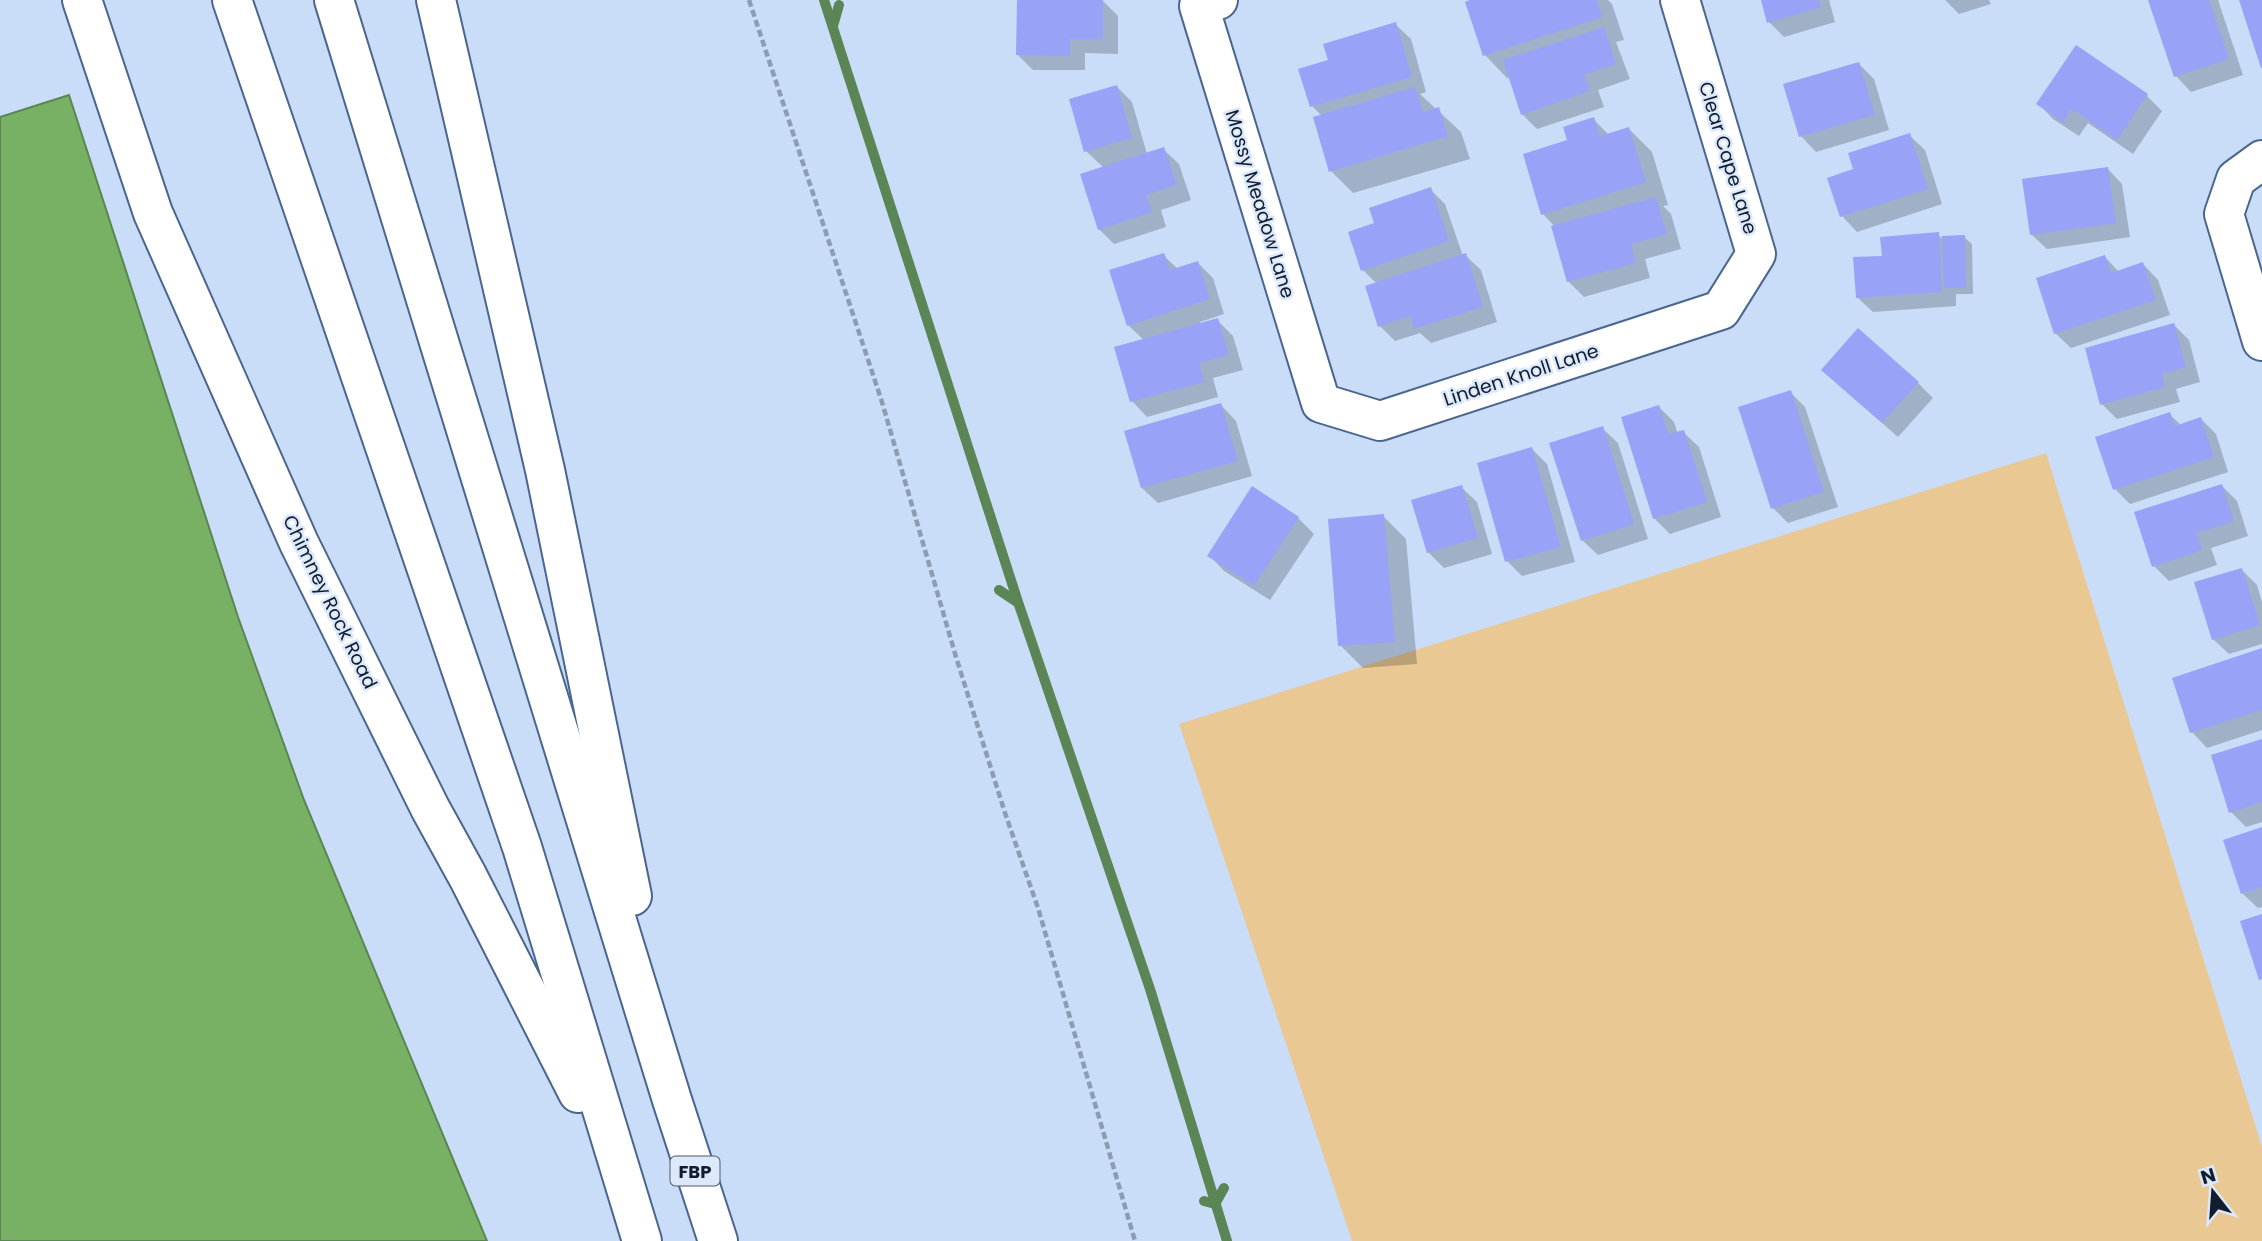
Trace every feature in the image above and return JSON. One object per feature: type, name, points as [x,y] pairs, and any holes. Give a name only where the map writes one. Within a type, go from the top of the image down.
[{"type":"main road","name":"Chimney Rock Road","points":[[82,0],[153,213],[299,543],[430,808],[468,877],[624,1184]]},
{"type":"main road","points":[[232,0],[523,846],[642,1241]]},
{"type":"main road","points":[[334,0],[673,1100]]},
{"type":"main road","points":[[436,0],[545,470],[673,1100]]},
{"type":"main road","name":"Clear Cape Lane","points":[[1680,0],[1756,254],[1721,310]]},
{"type":"main road","name":"Mossy Meadow Lane","points":[[1208,3],[1321,403]]},
{"type":"main road","points":[[2249,169],[2224,214],[2262,341]]},
{"type":"main road","name":"Linden Knoll Lane","points":[[1321,403],[1380,421],[1721,310]]},
{"type":"main road","name":"FBP","points":[[673,1100],[718,1241]]},
{"type":"path","points":[[749,0],[882,402],[960,670],[1038,908],[1135,1241]]},
{"type":"shaded area","points":[[69,95],[238,617],[304,800],[487,1241],[0,1241],[0,117]]},
{"type":"shaded area","points":[[2046,453],[2262,1147],[2262,1241],[1352,1241],[1179,724]]},
{"type":"building","points":[[1017,0],[1103,0],[1103,39],[1070,39],[1070,56],[1016,55]]},
{"type":"building","points":[[1597,0],[1602,17],[1483,56],[1465,2]]},
{"type":"building","points":[[1761,0],[1819,0],[1821,7],[1767,23]]},
{"type":"building","points":[[2148,0],[2209,0],[2229,59],[2174,77]]},
{"type":"building","points":[[2239,0],[2262,0],[2262,68],[2261,68]]},
{"type":"building","points":[[1396,22],[1412,77],[1310,107],[1298,69],[1328,60],[1323,44]]},
{"type":"building","points":[[1604,27],[1616,64],[1584,75],[1590,91],[1521,115],[1503,60]]},
{"type":"building","points":[[2076,45],[2148,94],[2117,140],[2072,109],[2063,122],[2036,104]]},
{"type":"building","points":[[1859,62],[1875,115],[1799,137],[1783,84]]},
{"type":"building","points":[[1117,85],[1132,138],[1084,152],[1069,99]]},
{"type":"building","points":[[1415,87],[1423,112],[1439,107],[1448,136],[1329,172],[1313,117]]},
{"type":"building","points":[[1594,117],[1600,136],[1629,127],[1646,182],[1541,215],[1523,154],[1567,140],[1563,127]]},
{"type":"building","points":[[1910,133],[1928,189],[1840,217],[1827,178],[1853,169],[1848,153]]},
{"type":"building","points":[[1164,147],[1177,185],[1146,195],[1152,212],[1098,230],[1080,174]]},
{"type":"building","points":[[2108,167],[2116,223],[2030,235],[2022,179]]},
{"type":"building","points":[[1431,187],[1449,241],[1361,271],[1348,232],[1374,223],[1369,208]]},
{"type":"building","points":[[1656,197],[1667,234],[1631,244],[1636,263],[1567,282],[1551,226]]},
{"type":"building","points":[[1939,232],[1942,292],[1856,298],[1853,257],[1882,256],[1880,237]]},
{"type":"building","points":[[1965,235],[1966,288],[1944,288],[1942,236]]},
{"type":"building","points":[[1164,253],[1170,270],[1198,261],[1210,299],[1127,326],[1109,270]]},
{"type":"building","points":[[1466,253],[1483,307],[1414,329],[1410,316],[1378,327],[1365,286]]},
{"type":"building","points":[[2105,255],[2111,273],[2143,262],[2156,300],[2054,334],[2036,278]]},
{"type":"building","points":[[1218,318],[1229,355],[1199,363],[1204,382],[1130,402],[1114,347]]},
{"type":"building","points":[[2174,323],[2186,367],[2162,374],[2165,387],[2100,405],[2085,348]]},
{"type":"building","points":[[1858,328],[1919,382],[1882,423],[1821,370]]},
{"type":"building","points":[[1791,390],[1824,492],[1771,509],[1738,407]]},
{"type":"building","points":[[1221,403],[1238,461],[1141,488],[1124,431]]},
{"type":"building","points":[[1659,405],[1668,434],[1684,430],[1707,502],[1653,519],[1621,417]]},
{"type":"building","points":[[2170,412],[2175,426],[2201,417],[2214,457],[2113,490],[2095,437]]},
{"type":"building","points":[[1603,426],[1634,524],[1581,541],[1549,443]]},
{"type":"building","points":[[1532,447],[1561,547],[1505,562],[1477,463]]},
{"type":"building","points":[[2222,484],[2234,521],[2197,533],[2202,550],[2152,567],[2134,512]]},
{"type":"building","points":[[1462,485],[1478,538],[1427,553],[1411,500]]},
{"type":"building","points":[[1252,486],[1299,517],[1254,586],[1207,556]]},
{"type":"building","points":[[1384,514],[1395,642],[1338,646],[1328,519]]},
{"type":"building","points":[[2242,568],[2260,625],[2212,640],[2194,582]]},
{"type":"building","points":[[2262,648],[2262,710],[2190,733],[2172,678]]},
{"type":"building","points":[[2262,739],[2262,802],[2229,813],[2211,755]]},
{"type":"building","points":[[2262,827],[2262,887],[2241,894],[2223,840]]},
{"type":"building","points":[[2262,914],[2262,979],[2259,980],[2240,921]]},
{"type":"waterway","points":[[824,0],[1018,602],[1150,989],[1227,1241]]},
{"type":"waterway","points":[[833,26],[839,5]]},
{"type":"waterway","points":[[999,590],[1017,602]]},
{"type":"waterway","points":[[1204,1201],[1215,1204],[1224,1188]]}]
